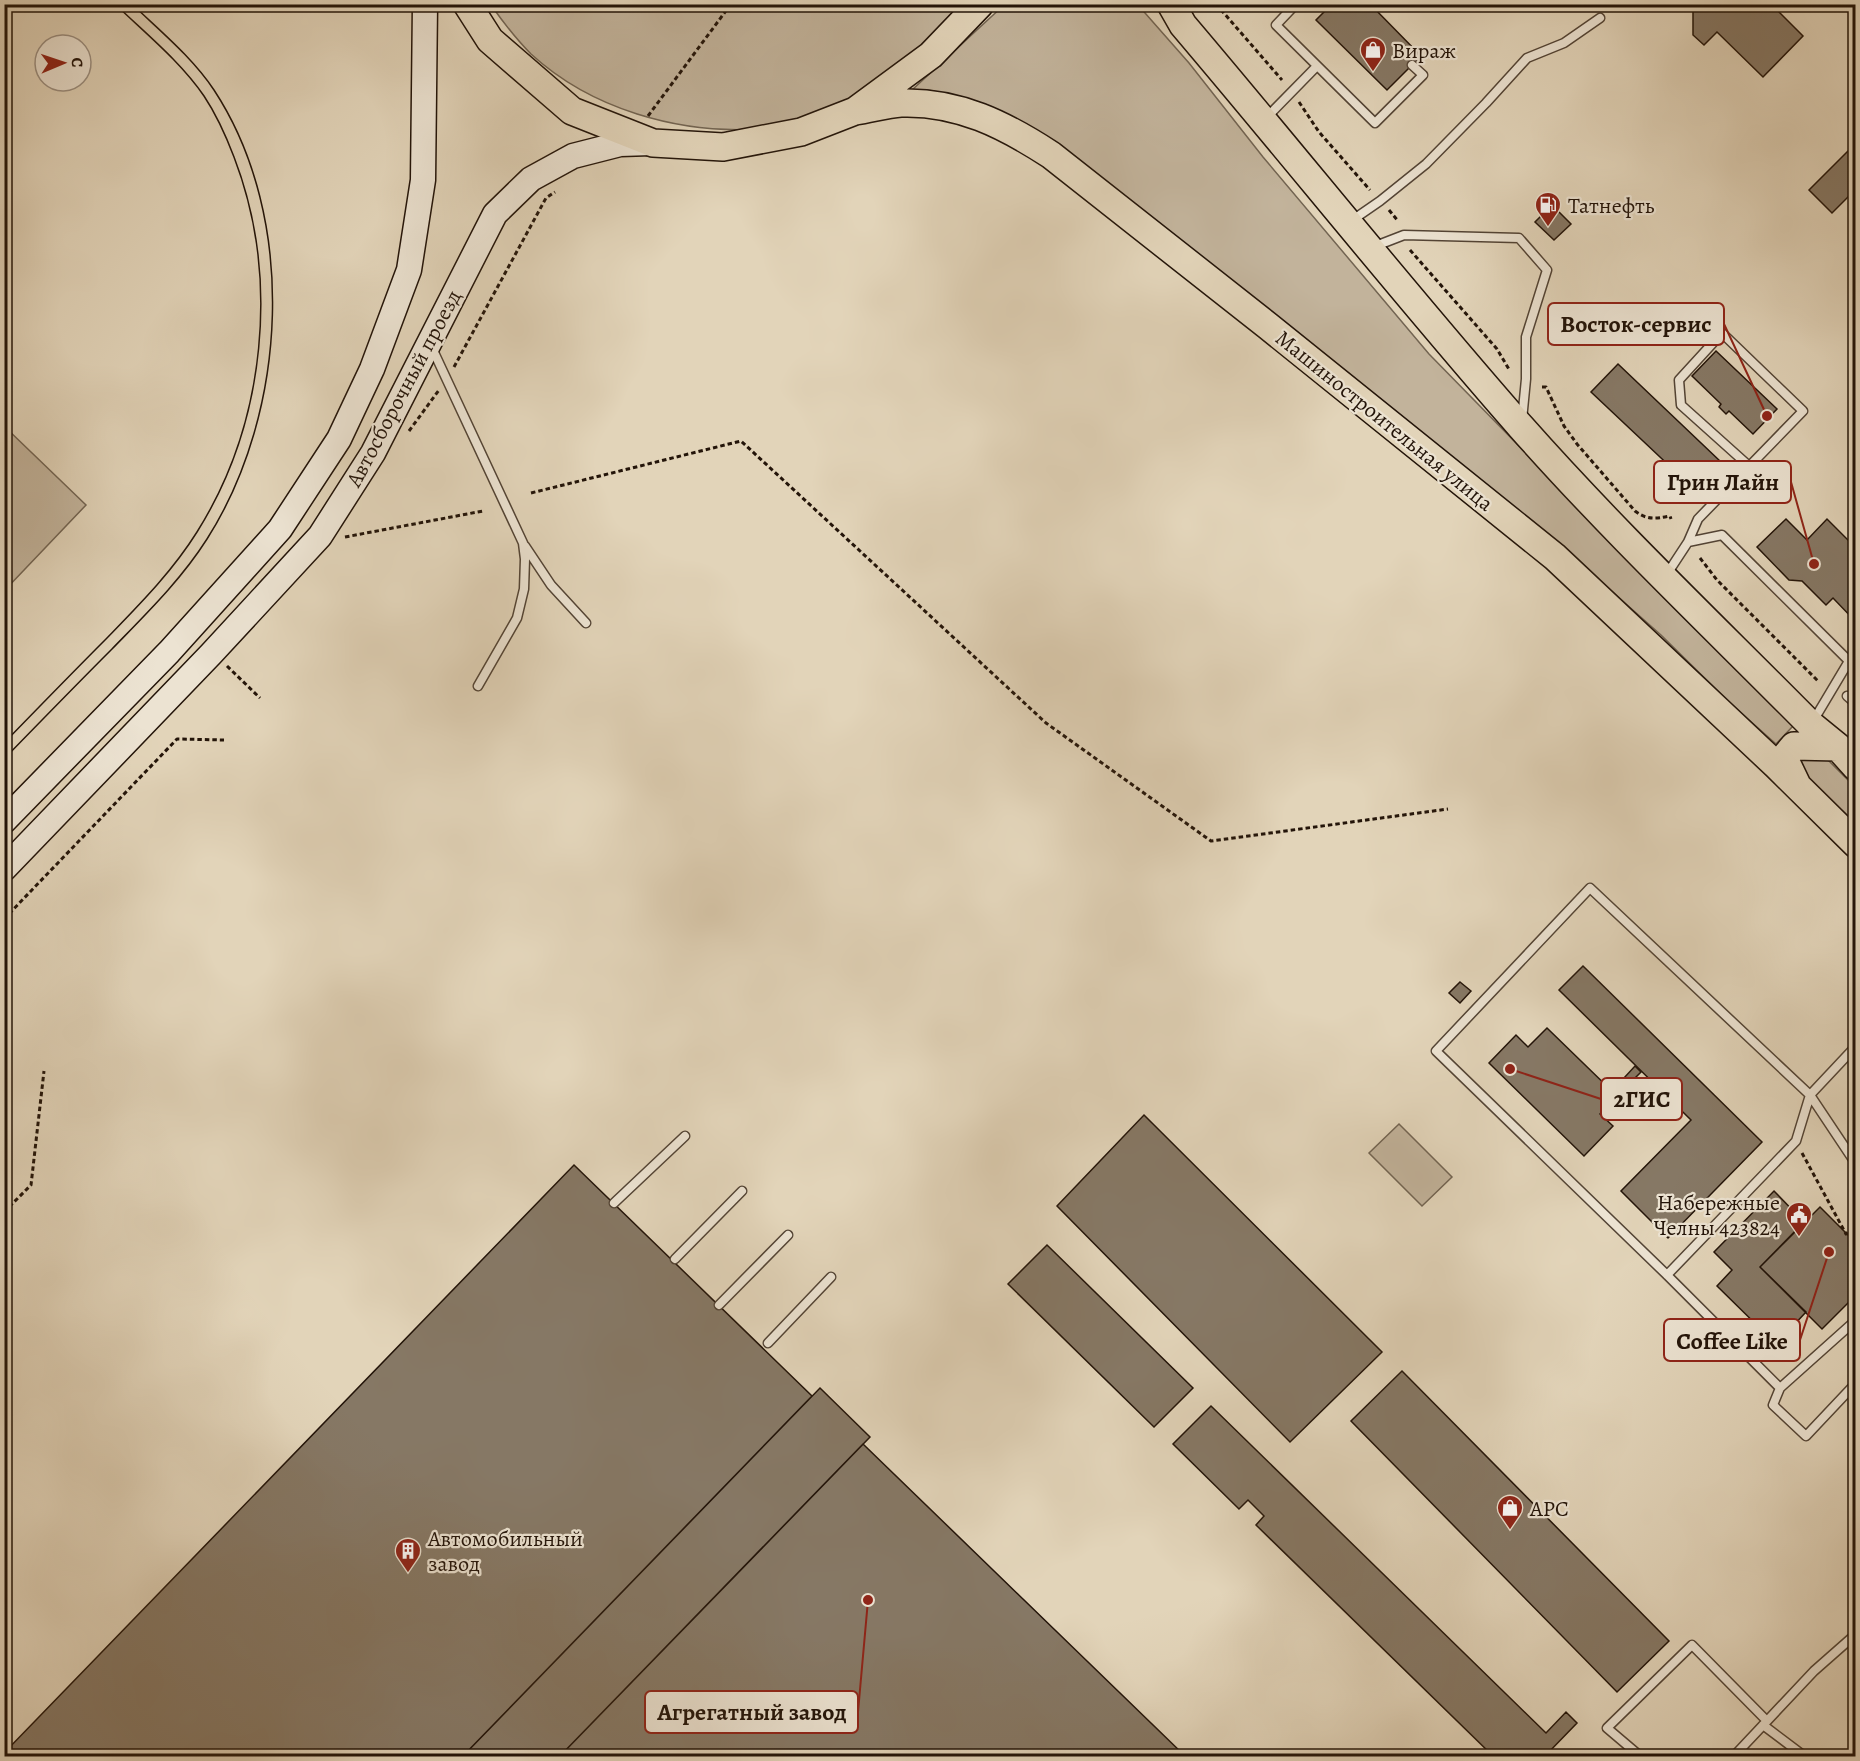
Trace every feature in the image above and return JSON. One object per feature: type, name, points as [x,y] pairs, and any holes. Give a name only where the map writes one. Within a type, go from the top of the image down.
[{"type":"main road","points":[[467,4],[490,40],[572,111],[644,139],[723,147],[801,132],[855,111],[931,55],[980,4]]},
{"type":"main road","points":[[1171,4],[1183,25],[1369,249],[1521,426],[1598,511],[1811,725],[1838,747],[1856,767]]},
{"type":"main road","name":"Машиностроительная улица","points":[[855,111],[899,103],[941,104],[978,114],[1017,133],[1051,154],[1555,557],[1856,844]]},
{"type":"main road","points":[[1797,786],[1784,758],[1794,746],[1838,747]]},
{"type":"street","name":"Автосборочный проезд","points":[[4,821],[187,632],[280,529],[339,439],[372,369],[408,270],[423,180],[425,4]]},
{"type":"street","name":"Автосборочный проезд","points":[[4,869],[216,657],[320,536],[374,453],[495,214],[531,179],[573,156],[644,139]]},
{"type":"lane","points":[[1296,4],[1276,25],[1375,123],[1423,75],[1412,65]]},
{"type":"lane","points":[[1348,223],[1426,164],[1527,58],[1564,43],[1600,18]]},
{"type":"lane","points":[[1264,120],[1317,66]]},
{"type":"lane","points":[[1369,249],[1404,235],[1519,238],[1547,270],[1526,337],[1526,379],[1521,426]]},
{"type":"lane","points":[[1665,577],[1688,542],[1698,519],[1803,411],[1722,333],[1679,380],[1681,405],[1749,466]]},
{"type":"lane","points":[[429,342],[524,543],[551,585],[586,623]]},
{"type":"lane","points":[[1688,542],[1722,535],[1848,661],[1811,725]]},
{"type":"lane","points":[[478,686],[517,618],[524,589],[524,543]]},
{"type":"lane","points":[[1847,696],[1856,704]]},
{"type":"lane","points":[[1780,1388],[1436,1051],[1590,888],[1810,1095],[1856,1164]]},
{"type":"lane","points":[[1667,1275],[1796,1141],[1810,1095],[1856,1046]]},
{"type":"lane","points":[[614,1203],[685,1136]]},
{"type":"lane","points":[[675,1259],[742,1191]]},
{"type":"lane","points":[[719,1305],[788,1235]]},
{"type":"lane","points":[[768,1343],[831,1276]]},
{"type":"lane","points":[[1856,1320],[1780,1388],[1773,1405],[1806,1436],[1856,1383]]},
{"type":"lane","points":[[1734,1756],[1814,1671],[1856,1634]]},
{"type":"lane","points":[[1640,1756],[1607,1728],[1692,1645],[1765,1723],[1804,1756]]},
{"type":"path","points":[[644,139],[731,4]]},
{"type":"path","points":[[1216,4],[1282,80]]},
{"type":"path","points":[[1299,102],[1319,132],[1370,190]]},
{"type":"path","points":[[436,395],[447,380],[546,198],[556,191]]},
{"type":"path","points":[[1388,209],[1398,221]]},
{"type":"path","points":[[1410,250],[1497,349],[1510,371]]},
{"type":"path","points":[[1542,387],[1546,387],[1564,426],[1577,444],[1635,511],[1652,519],[1670,516],[1671,519]]},
{"type":"path","points":[[531,493],[741,441],[1046,723],[1211,841],[1448,808]]},
{"type":"path","points":[[340,538],[483,511]]},
{"type":"path","points":[[1700,558],[1717,580],[1819,682]]},
{"type":"path","points":[[216,657],[260,698]]},
{"type":"path","points":[[4,919],[177,739],[224,740]]},
{"type":"path","points":[[4,1212],[31,1185],[44,1071]]},
{"type":"path","points":[[1796,1141],[1846,1234],[1856,1227]]},
{"type":"shaded area","points":[[491,5],[966,5],[899,66],[861,94],[779,125],[759,129],[728,129],[667,122],[637,114],[581,90],[531,54]]},
{"type":"shaded area","points":[[1004,5],[1138,5],[1189,63],[1263,157],[1429,354],[1793,726],[1776,744],[1730,703],[1661,635],[1564,549],[948,94],[912,90]]},
{"type":"shaded area","points":[[4,426],[86,505],[5,590],[4,590]]},
{"type":"shaded area","points":[[1811,754],[1823,755],[1855,787],[1855,827],[1800,774],[1801,760]]},
{"type":"shaded area","points":[[1399,1124],[1452,1177],[1422,1206],[1369,1153]]},
{"type":"building","points":[[1332,4],[1370,4],[1421,56],[1387,90],[1316,20]]},
{"type":"building","points":[[1706,4],[1771,4],[1803,36],[1763,77],[1717,32],[1704,45],[1693,35],[1693,9],[1706,8]]},
{"type":"building","points":[[1856,143],[1856,189],[1832,213],[1809,190]]},
{"type":"building","points":[[1552,205],[1571,224],[1554,240],[1535,222]]},
{"type":"building","points":[[1716,351],[1777,409],[1753,434],[1729,411],[1726,414],[1719,407],[1721,404],[1692,376]]},
{"type":"building","points":[[1618,364],[1721,462],[1695,490],[1591,392]]},
{"type":"building","points":[[1786,519],[1807,540],[1827,519],[1856,548],[1856,622],[1833,598],[1826,605],[1802,581],[1789,580],[1757,547]]},
{"type":"building","points":[[1583,966],[1762,1142],[1668,1238],[1621,1191],[1691,1120],[1559,990]]},
{"type":"building","points":[[1460,982],[1471,991],[1460,1003],[1449,993]]},
{"type":"building","points":[[1547,1028],[1617,1096],[1600,1114],[1613,1126],[1584,1156],[1489,1063],[1516,1035],[1528,1047]]},
{"type":"building","points":[[1635,1066],[1641,1072],[1617,1096],[1612,1091]]},
{"type":"building","points":[[1144,1115],[1382,1352],[1290,1442],[1057,1206]]},
{"type":"building","name":"Автомобильный завод","points":[[574,1165],[812,1396],[463,1756],[4,1756],[4,1753]]},
{"type":"building","points":[[1774,1191],[1804,1222],[1760,1267],[1806,1312],[1776,1344],[1717,1286],[1732,1270],[1714,1252]]},
{"type":"building","points":[[1820,1207],[1856,1243],[1856,1295],[1822,1329],[1760,1267]]},
{"type":"building","points":[[1047,1245],[1193,1388],[1154,1427],[1008,1284]]},
{"type":"building","points":[[1402,1371],[1669,1641],[1617,1692],[1351,1421]]},
{"type":"building","points":[[820,1388],[870,1437],[560,1756],[463,1756]]},
{"type":"building","points":[[1211,1406],[1546,1733],[1566,1712],[1577,1723],[1545,1756],[1493,1756],[1256,1525],[1264,1516],[1248,1500],[1239,1509],[1173,1444]]},
{"type":"building","points":[[863,1444],[1185,1756],[560,1756]]},
{"type":"tram line","points":[[4,743],[143,601],[177,561],[197,532],[220,489],[238,444],[251,397],[259,348],[261,299],[257,251],[248,203],[228,141],[213,110],[195,83],[115,4]]},
{"type":"tram line","points":[[4,759],[150,610],[197,554],[234,488],[254,433],[267,375],[272,315],[270,255],[260,196],[241,141],[214,90],[196,66],[132,4]]},
{"type":"place","name":"Вираж","points":[[1373,73]]},
{"type":"place","name":"Татнефть","points":[[1548,228]]},
{"type":"place","name":"Восток-сервис","points":[[1767,416]]},
{"type":"place","name":"Грин Лайн","points":[[1814,564]]},
{"type":"place","name":"2ГИС","points":[[1510,1069]]},
{"type":"place","name":"Набережные Челны 423824","points":[[1799,1238]]},
{"type":"place","name":"Coffee Like","points":[[1829,1252]]},
{"type":"place","name":"АРС","points":[[1510,1531]]},
{"type":"place","name":"Автомобильный завод","points":[[408,1574]]},
{"type":"place","name":"Агрегатный завод","points":[[868,1600]]}]
